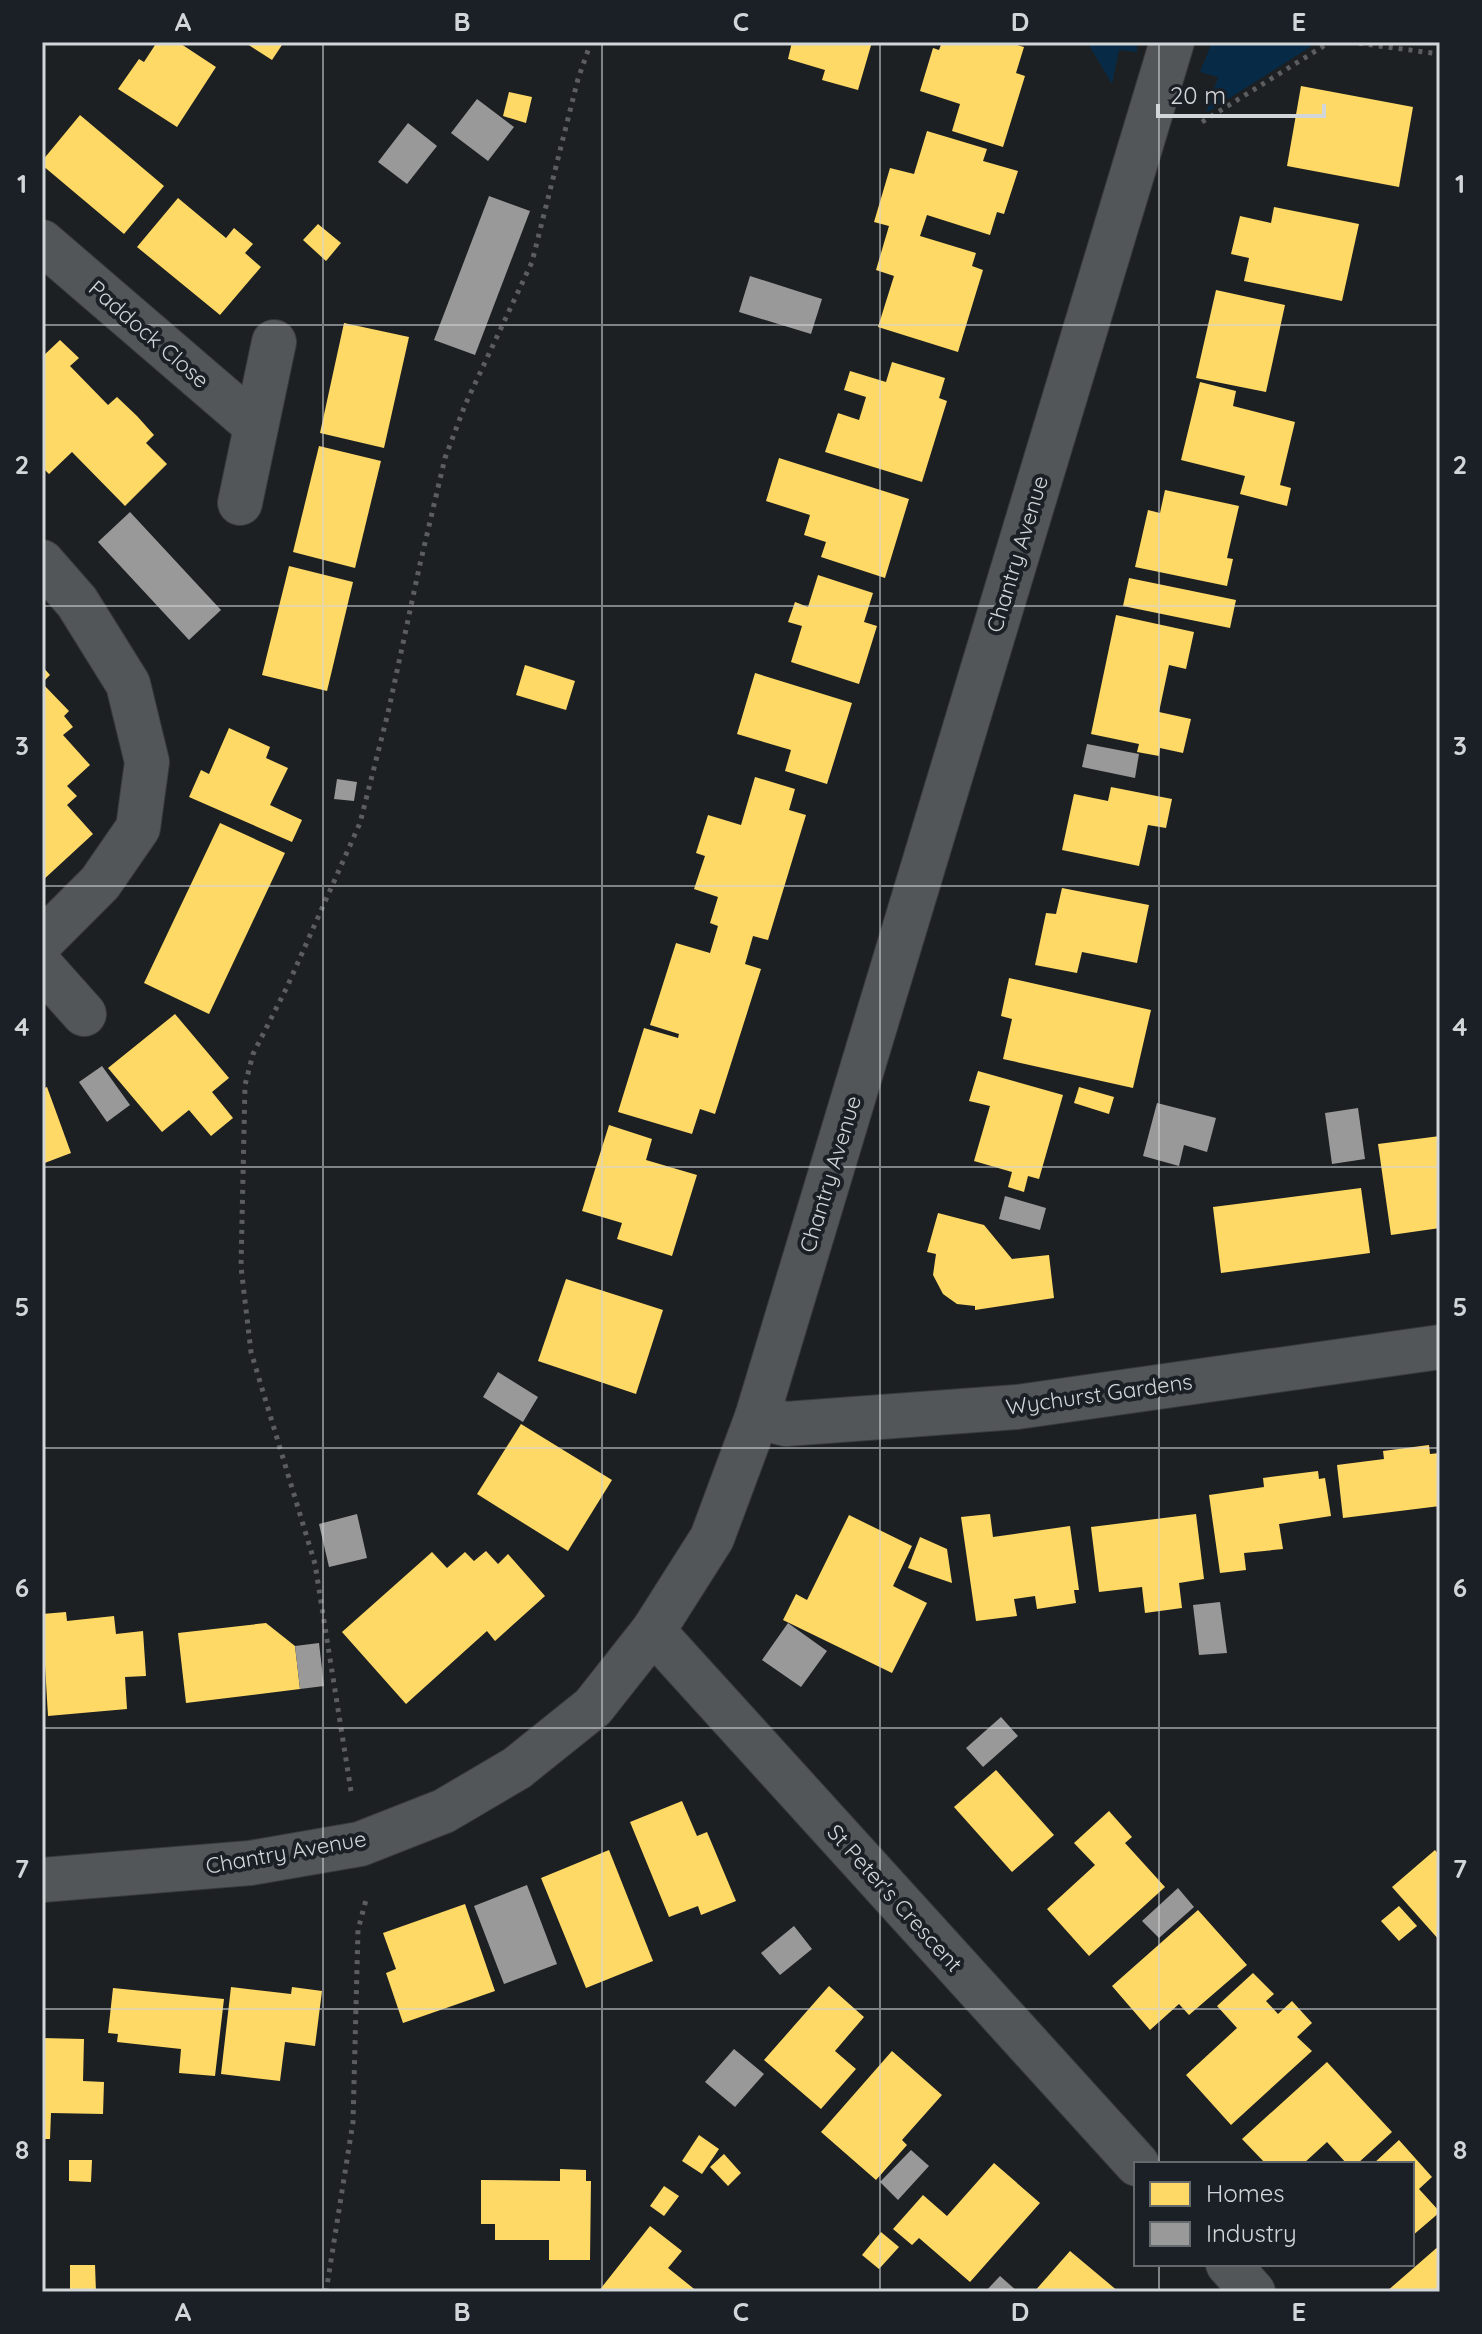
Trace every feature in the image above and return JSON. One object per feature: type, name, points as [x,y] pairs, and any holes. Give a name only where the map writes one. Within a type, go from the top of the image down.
[{"type":"street","name":"Chantry Avenue","points":[[42,1880],[250,1863],[360,1844],[444,1811],[517,1768],[593,1707],[653,1631],[712,1538],[757,1417],[1172,42]]},
{"type":"street","name":"Paddock Close","points":[[42,242],[256,426]]},
{"type":"street","points":[[240,503],[274,342]]},
{"type":"street","points":[[42,562],[77,602],[128,684],[147,762],[138,828],[100,883],[42,941]]},
{"type":"street","points":[[42,967],[84,1014]]},
{"type":"street","name":"Wychurst Gardens","points":[[757,1417],[786,1424],[1017,1407],[1440,1347]]},
{"type":"street","name":"St Peter's Crescent","points":[[653,1631],[1135,2162]]},
{"type":"street","points":[[1230,2266],[1253,2292]]},
{"type":"path","points":[[360,1844],[315,1564],[251,1352],[241,1267],[245,1085],[253,1054],[287,987],[360,823],[445,458],[465,405],[532,262],[578,79],[591,42]]},
{"type":"path","points":[[1151,109],[1203,123],[1330,42]]},
{"type":"path","points":[[1349,42],[1440,54]]},
{"type":"path","points":[[326,2292],[353,2122],[358,1930]]},
{"type":"shaded area","points":[[1087,42],[1137,42],[1137,52],[1119,50],[1112,84]]},
{"type":"shaded area","points":[[1212,42],[1318,42],[1206,113],[1218,77],[1200,72]]},
{"type":"building: Homes","points":[[157,42],[178,42],[216,67],[177,127],[118,89],[139,59],[144,62]]},
{"type":"building: Homes","points":[[244,42],[284,42],[272,60]]},
{"type":"building: Homes","points":[[792,42],[872,42],[858,90],[822,80],[825,70],[788,59]]},
{"type":"building: Homes","points":[[942,42],[1007,42],[1024,47],[1016,73],[1025,76],[1003,147],[952,131],[960,104],[920,91],[933,48],[939,50]]},
{"type":"building: Homes","points":[[1301,86],[1413,107],[1399,187],[1287,166]]},
{"type":"building: Homes","points":[[509,92],[532,97],[526,123],[503,116]]},
{"type":"building: Homes","points":[[80,115],[164,186],[124,234],[42,165],[42,161]]},
{"type":"building: Homes","points":[[927,131],[987,149],[983,161],[1018,171],[1004,214],[997,212],[990,235],[927,215],[920,236],[976,253],[972,266],[983,270],[958,352],[878,327],[894,276],[876,270],[889,226],[874,222],[890,168],[914,174]]},
{"type":"building: Homes","points":[[178,198],[226,238],[234,228],[253,244],[245,253],[261,267],[220,315],[137,247]]},
{"type":"building: Homes","points":[[1274,207],[1359,224],[1342,301],[1244,281],[1249,258],[1231,254],[1240,216],[1271,223]]},
{"type":"building: Homes","points":[[318,224],[341,243],[326,261],[303,240]]},
{"type":"building: Homes","points":[[1216,290],[1285,305],[1266,392],[1196,378]]},
{"type":"building: Homes","points":[[344,323],[409,337],[384,448],[320,433]]},
{"type":"building: Homes","points":[[60,340],[79,358],[70,366],[108,405],[117,397],[137,416],[154,435],[146,443],[167,464],[125,506],[72,452],[49,474],[42,467],[42,357]]},
{"type":"building: Homes","points":[[892,362],[945,378],[939,398],[947,401],[922,482],[825,452],[838,413],[859,420],[866,397],[844,390],[850,371],[886,382]]},
{"type":"building: Homes","points":[[1200,382],[1236,391],[1233,406],[1295,422],[1280,485],[1291,488],[1287,506],[1240,494],[1245,476],[1181,460]]},
{"type":"building: Homes","points":[[319,446],[381,461],[355,568],[293,552]]},
{"type":"building: Homes","points":[[779,458],[909,499],[885,578],[821,557],[826,542],[804,535],[810,515],[766,501]]},
{"type":"building: Homes","points":[[1165,490],[1239,506],[1227,558],[1233,559],[1227,586],[1135,567],[1148,510],[1160,513]]},
{"type":"building: Homes","points":[[289,566],[353,582],[327,691],[262,675]]},
{"type":"building: Homes","points":[[818,575],[873,593],[864,622],[877,626],[859,684],[791,662],[802,626],[788,622],[795,602],[808,607]]},
{"type":"building: Homes","points":[[1129,578],[1236,600],[1230,628],[1123,606]]},
{"type":"building: Homes","points":[[1116,615],[1194,632],[1186,669],[1169,665],[1159,712],[1191,719],[1183,753],[1160,748],[1159,756],[1137,752],[1139,744],[1091,734]]},
{"type":"building: Homes","points":[[525,665],[575,681],[566,710],[516,695]]},
{"type":"building: Homes","points":[[42,666],[50,675],[42,683]]},
{"type":"building: Homes","points":[[755,673],[852,703],[827,784],[785,771],[791,750],[737,734]]},
{"type":"building: Homes","points":[[42,683],[69,711],[64,716],[73,727],[63,735],[90,765],[67,786],[77,796],[67,805],[93,834],[42,881]]},
{"type":"building: Homes","points":[[229,728],[270,747],[266,758],[288,768],[270,805],[302,820],[292,842],[189,797],[201,770],[209,774]]},
{"type":"building: Homes","points":[[755,777],[795,789],[789,810],[806,815],[768,940],[753,936],[745,964],[761,969],[715,1114],[700,1109],[692,1134],[618,1112],[644,1028],[678,1038],[679,1034],[650,1025],[676,943],[710,953],[718,926],[710,923],[718,897],[694,889],[705,856],[696,853],[708,815],[741,825]]},
{"type":"building: Homes","points":[[1111,787],[1172,799],[1166,828],[1148,825],[1139,866],[1062,850],[1074,794],[1108,801]]},
{"type":"building: Homes","points":[[220,823],[285,853],[209,1014],[144,983]]},
{"type":"building: Homes","points":[[1062,888],[1149,905],[1137,963],[1082,952],[1077,973],[1035,965],[1046,913],[1056,914]]},
{"type":"building: Homes","points":[[1009,978],[1151,1010],[1133,1088],[1003,1059],[1012,1019],[1001,1016]]},
{"type":"building: Homes","points":[[175,1014],[229,1078],[212,1092],[233,1118],[211,1136],[189,1110],[162,1132],[108,1068]]},
{"type":"building: Homes","points":[[978,1071],[1063,1095],[1039,1179],[1028,1176],[1024,1192],[1008,1187],[1012,1172],[974,1161],[990,1106],[969,1101]]},
{"type":"building: Homes","points":[[47,1087],[71,1153],[42,1164],[42,1089]]},
{"type":"building: Homes","points":[[1079,1087],[1114,1097],[1109,1114],[1074,1103]]},
{"type":"building: Homes","points":[[609,1125],[652,1139],[646,1160],[697,1175],[672,1256],[617,1239],[622,1223],[582,1211]]},
{"type":"building: Homes","points":[[1440,1136],[1440,1228],[1391,1235],[1378,1144]]},
{"type":"building: Homes","points":[[1361,1188],[1370,1253],[1221,1273],[1213,1207]]},
{"type":"building: Homes","points":[[938,1213],[984,1225],[1012,1259],[1049,1255],[1054,1298],[975,1310],[975,1306],[957,1304],[943,1294],[933,1275],[936,1254],[927,1252]]},
{"type":"building: Homes","points":[[566,1279],[663,1310],[636,1394],[538,1361]]},
{"type":"building: Homes","points":[[521,1424],[612,1480],[568,1551],[477,1494]]},
{"type":"building: Homes","points":[[1429,1445],[1430,1454],[1440,1453],[1440,1506],[1343,1518],[1337,1465],[1384,1459],[1383,1451]]},
{"type":"building: Homes","points":[[1318,1471],[1319,1479],[1325,1478],[1331,1516],[1279,1524],[1283,1549],[1244,1553],[1246,1570],[1220,1573],[1209,1495],[1264,1487],[1263,1478]]},
{"type":"building: Homes","points":[[990,1514],[993,1537],[1070,1526],[1079,1590],[1074,1590],[1076,1603],[1037,1609],[1035,1596],[1014,1599],[1017,1616],[976,1621],[961,1517]]},
{"type":"building: Homes","points":[[1196,1514],[1204,1579],[1179,1583],[1182,1608],[1145,1613],[1142,1587],[1099,1592],[1091,1527]]},
{"type":"building: Homes","points":[[849,1515],[912,1546],[893,1586],[927,1603],[892,1673],[783,1620],[796,1594],[807,1600]]},
{"type":"building: Homes","points":[[920,1537],[947,1549],[952,1583],[908,1568]]},
{"type":"building: Homes","points":[[486,1551],[498,1564],[508,1554],[545,1596],[495,1641],[487,1631],[406,1704],[342,1632],[432,1552],[447,1568],[465,1552],[474,1561]]},
{"type":"building: Homes","points":[[66,1612],[67,1621],[114,1616],[116,1634],[143,1631],[146,1676],[125,1677],[127,1709],[48,1716],[42,1614]]},
{"type":"building: Homes","points":[[266,1623],[295,1646],[300,1689],[186,1703],[178,1633]]},
{"type":"building: Homes","points":[[996,1770],[1054,1835],[1012,1872],[954,1807]]},
{"type":"building: Homes","points":[[682,1801],[697,1836],[707,1832],[736,1901],[701,1915],[698,1906],[669,1917],[630,1822]]},
{"type":"building: Homes","points":[[1109,1811],[1132,1837],[1125,1843],[1165,1887],[1089,1956],[1047,1909],[1095,1865],[1074,1843]]},
{"type":"building: Homes","points":[[609,1850],[653,1961],[586,1988],[541,1878]]},
{"type":"building: Homes","points":[[1435,1850],[1440,1856],[1440,1941],[1392,1887]]},
{"type":"building: Homes","points":[[465,1904],[495,1991],[403,2023],[386,1973],[396,1969],[383,1933]]},
{"type":"building: Homes","points":[[1399,1906],[1417,1926],[1399,1941],[1381,1921]]},
{"type":"building: Homes","points":[[1198,1910],[1247,1965],[1189,2015],[1179,2004],[1150,2030],[1112,1986]]},
{"type":"building: Homes","points":[[1253,1973],[1274,1994],[1266,2001],[1278,2014],[1292,2001],[1312,2023],[1297,2037],[1312,2051],[1231,2125],[1186,2075],[1237,2028],[1217,2006]]},
{"type":"building: Homes","points":[[829,1986],[864,2017],[835,2051],[856,2069],[821,2109],[764,2060]]},
{"type":"building: Homes","points":[[231,1987],[291,1994],[292,1987],[322,1991],[315,2046],[285,2042],[280,2081],[221,2074]]},
{"type":"building: Homes","points":[[113,1988],[224,1999],[215,2076],[179,2073],[181,2049],[117,2042],[118,2034],[108,2033]]},
{"type":"building: Homes","points":[[42,2038],[84,2039],[83,2081],[104,2082],[103,2114],[51,2113],[50,2139],[42,2139]]},
{"type":"building: Homes","points":[[892,2051],[942,2095],[902,2140],[907,2145],[876,2180],[821,2132]]},
{"type":"building: Homes","points":[[1327,2062],[1392,2132],[1359,2162],[1345,2162],[1327,2142],[1305,2162],[1264,2162],[1242,2139]]},
{"type":"building: Homes","points":[[699,2135],[719,2149],[702,2174],[682,2161]]},
{"type":"building: Homes","points":[[1399,2140],[1432,2177],[1419,2189],[1440,2212],[1414,2234],[1414,2162],[1375,2162]]},
{"type":"building: Homes","points":[[724,2154],[741,2173],[728,2186],[710,2167]]},
{"type":"building: Homes","points":[[69,2160],[92,2160],[91,2182],[69,2181]]},
{"type":"building: Homes","points":[[994,2163],[1040,2203],[970,2282],[919,2238],[912,2245],[893,2229],[923,2195],[947,2216]]},
{"type":"building: Homes","points":[[560,2169],[586,2170],[586,2181],[591,2181],[590,2260],[549,2260],[549,2240],[495,2240],[495,2224],[481,2224],[481,2180],[560,2181]]},
{"type":"building: Homes","points":[[664,2186],[679,2196],[664,2216],[650,2206]]},
{"type":"building: Homes","points":[[650,2226],[682,2251],[668,2268],[698,2292],[598,2292]]},
{"type":"building: Homes","points":[[881,2232],[899,2247],[879,2269],[862,2255]]},
{"type":"building: Homes","points":[[1440,2245],[1440,2292],[1386,2292]]},
{"type":"building: Homes","points":[[1070,2251],[1119,2292],[1034,2292]]},
{"type":"building: Homes","points":[[70,2265],[95,2265],[96,2292],[70,2292]]},
{"type":"building: Homes","points":[[373,2289],[458,2289],[458,2292],[373,2292]]},
{"type":"building: Industry","points":[[477,99],[514,127],[488,161],[451,133]]},
{"type":"building: Industry","points":[[408,123],[437,146],[407,184],[378,162]]},
{"type":"building: Industry","points":[[489,196],[530,211],[475,355],[434,340]]},
{"type":"building: Industry","points":[[750,276],[822,299],[811,334],[739,312]]},
{"type":"building: Industry","points":[[130,512],[221,610],[189,640],[98,542]]},
{"type":"building: Industry","points":[[1087,744],[1139,754],[1135,778],[1082,767]]},
{"type":"building: Industry","points":[[337,779],[357,782],[354,801],[334,799]]},
{"type":"building: Industry","points":[[102,1066],[130,1105],[107,1122],[79,1082]]},
{"type":"building: Industry","points":[[1157,1103],[1216,1118],[1207,1152],[1184,1145],[1179,1166],[1143,1156]]},
{"type":"building: Industry","points":[[1358,1108],[1365,1159],[1332,1164],[1325,1113]]},
{"type":"building: Industry","points":[[1005,1196],[1046,1208],[1040,1230],[999,1219]]},
{"type":"building: Industry","points":[[498,1372],[538,1397],[523,1422],[483,1397]]},
{"type":"building: Industry","points":[[357,1514],[367,1558],[329,1567],[319,1524]]},
{"type":"building: Industry","points":[[1220,1602],[1227,1653],[1199,1655],[1193,1605]]},
{"type":"building: Industry","points":[[788,1623],[827,1651],[801,1687],[762,1660]]},
{"type":"building: Industry","points":[[319,1643],[324,1686],[300,1689],[295,1646]]},
{"type":"building: Industry","points":[[1001,1717],[1018,1736],[983,1767],[966,1748]]},
{"type":"building: Industry","points":[[527,1885],[557,1964],[504,1984],[474,1906]]},
{"type":"building: Industry","points":[[1178,1888],[1194,1907],[1159,1938],[1142,1921]]},
{"type":"building: Industry","points":[[794,1926],[812,1949],[780,1975],[761,1953]]},
{"type":"building: Industry","points":[[734,2049],[764,2074],[735,2107],[705,2082]]},
{"type":"building: Industry","points":[[911,2150],[929,2166],[898,2200],[880,2182]]},
{"type":"building: Industry","points":[[1000,2276],[1018,2292],[985,2292]]}]
